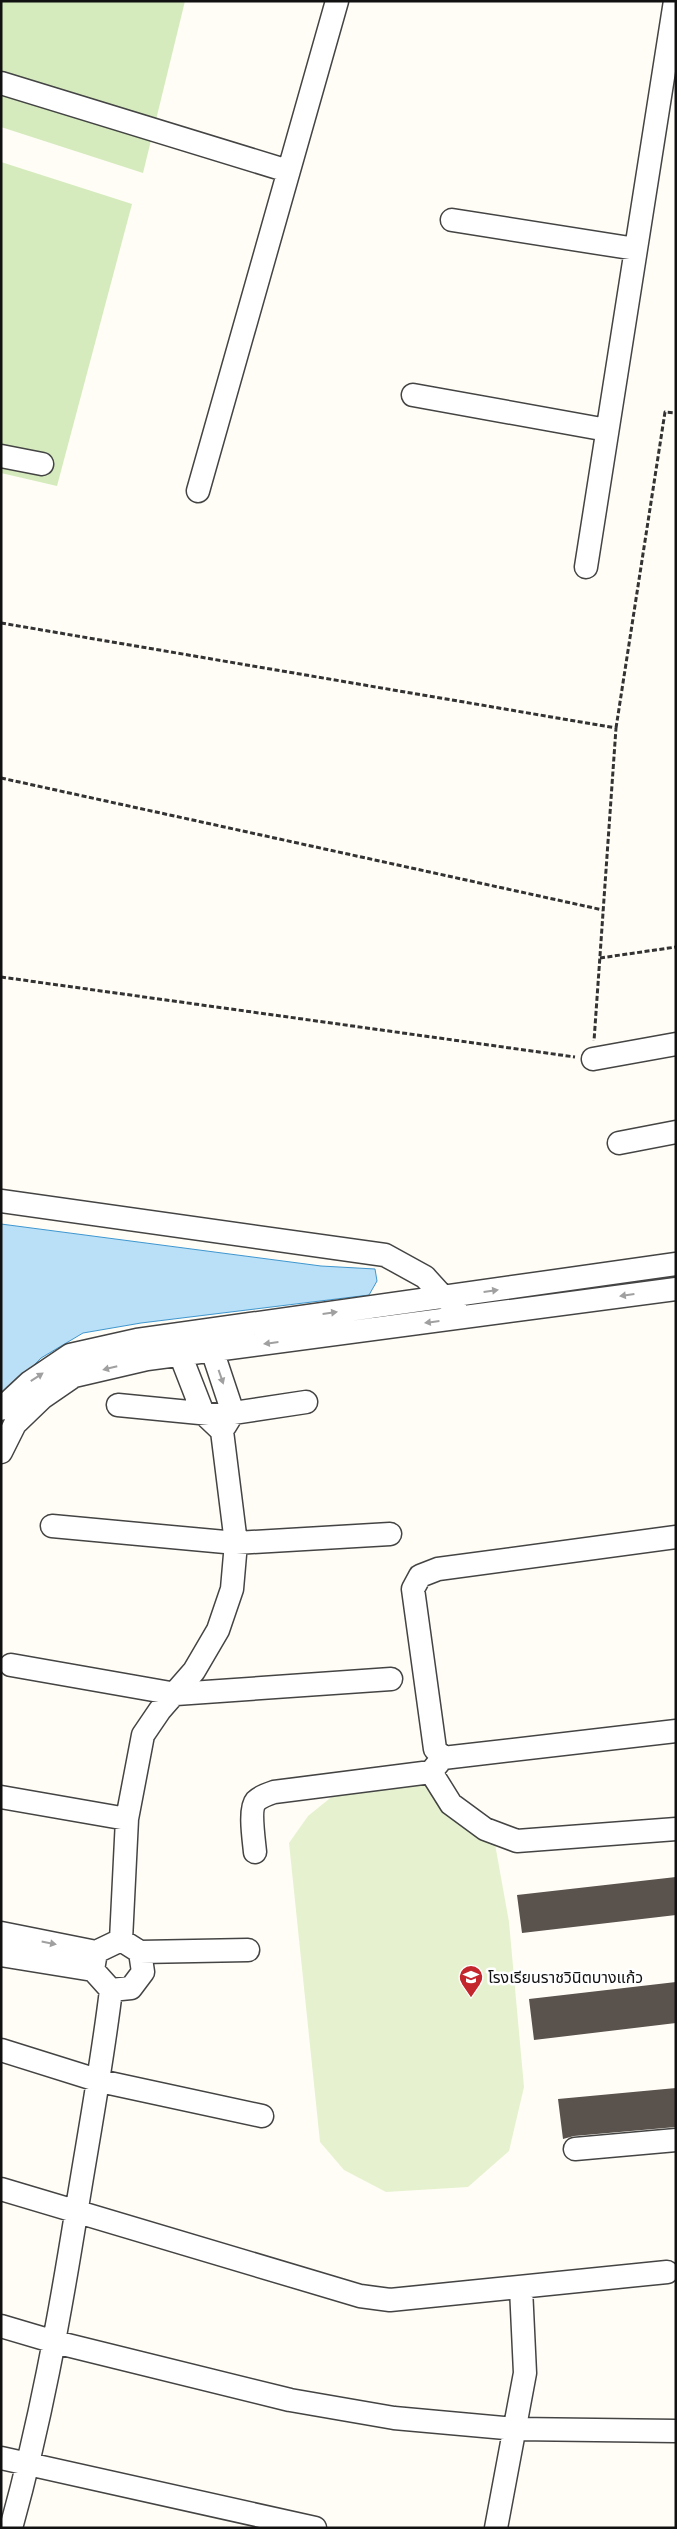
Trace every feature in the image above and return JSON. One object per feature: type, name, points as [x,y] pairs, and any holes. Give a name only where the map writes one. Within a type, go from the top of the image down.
[{"type":"street","points":[[198,491],[338,1]]},
{"type":"street","points":[[586,567],[675,1]]},
{"type":"street","points":[[1,83],[288,171]]},
{"type":"street","points":[[452,220],[636,249]]},
{"type":"street","points":[[413,395],[607,430]]},
{"type":"street","points":[[1,456],[42,464]]},
{"type":"street","points":[[593,1059],[676,1044]]},
{"type":"street","points":[[619,1143],[676,1132]]},
{"type":"street","points":[[1,1201],[385,1255],[426,1276],[444,1298],[477,1316]]},
{"type":"street","points":[[210,1340],[444,1298],[676,1264]]},
{"type":"street","points":[[1,1409],[30,1382],[70,1355],[146,1349],[210,1340],[477,1316],[676,1289]]},
{"type":"street","points":[[1,1954],[95,1961],[120,1940],[127,1819],[143,1735],[160,1710],[176,1694],[194,1671],[218,1630],[232,1589],[236,1543],[227,1422],[210,1340]]},
{"type":"street","points":[[179,1344],[204,1413]]},
{"type":"street","points":[[1,1452],[15,1424],[42,1398],[74,1376],[146,1349]]},
{"type":"street","points":[[118,1405],[204,1413],[227,1422],[306,1402]]},
{"type":"street","points":[[52,1526],[236,1543],[390,1534]]},
{"type":"street","points":[[676,1537],[438,1569],[420,1576],[413,1589],[434,1749],[437,1765],[451,1804],[485,1829],[517,1841],[676,1829]]},
{"type":"street","points":[[11,1664],[176,1694],[391,1679]]},
{"type":"street","points":[[255,1852],[252,1808],[255,1802],[263,1796],[274,1792],[437,1765],[676,1732]]},
{"type":"street","points":[[1,1797],[127,1819]]},
{"type":"street","points":[[1,1933],[95,1961],[111,1990],[100,2081],[76,2211],[55,2342],[29,2465],[11,2528]]},
{"type":"street","points":[[120,1940],[140,1952],[248,1950]]},
{"type":"street","points":[[111,1990],[131,1988],[143,1972],[140,1952]]},
{"type":"street","points":[[1,2050],[100,2081],[262,2116]]},
{"type":"street","points":[[575,2150],[676,2140]]},
{"type":"street","points":[[1,2189],[360,2296],[390,2300],[667,2272]]},
{"type":"street","points":[[496,2528],[525,2373],[521,2288]]},
{"type":"street","points":[[1,2326],[55,2342],[290,2400],[394,2418],[516,2429],[676,2432]]},
{"type":"street","points":[[1,2458],[315,2528]]},
{"type":"path","points":[[1,978],[593,1059],[616,728],[665,412],[676,413]]},
{"type":"path","points":[[1,623],[616,728]]},
{"type":"path","points":[[1,778],[603,910]]},
{"type":"path","points":[[600,958],[676,947]]},
{"type":"green space","points":[[1,1],[185,1],[143,173],[1,127]]},
{"type":"green space","points":[[1,162],[132,204],[57,486],[1,473]]},
{"type":"green space","points":[[350,1782],[438,1783],[495,1844],[509,1922],[524,2087],[509,2151],[468,2187],[386,2192],[344,2170],[320,2142],[289,1843],[308,1816]]},
{"type":"water","points":[[1,1224],[321,1266],[375,1269],[377,1281],[369,1295],[141,1323],[83,1333],[41,1358],[1,1399]]},
{"type":"building","points":[[676,1877],[676,1915],[522,1933],[517,1895]]},
{"type":"building","points":[[676,1982],[676,2023],[534,2040],[529,1999]]},
{"type":"building","points":[[676,2088],[676,2127],[574,2136],[563,2139],[558,2099]]},
{"type":"place","name":"โรงเรียนราชวินิตบางแก้ว","points":[[471,1998]]}]
